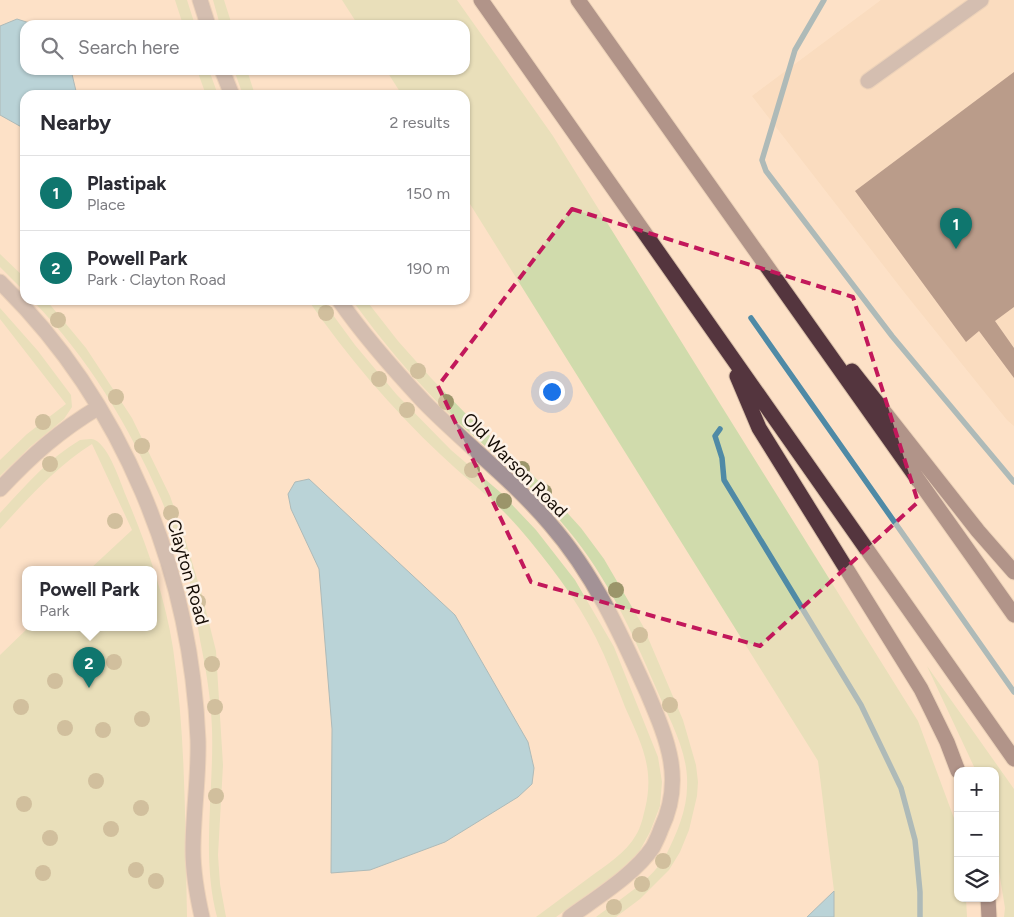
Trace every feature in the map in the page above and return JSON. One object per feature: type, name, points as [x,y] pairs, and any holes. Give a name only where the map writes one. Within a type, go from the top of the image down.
[{"type":"highway","points":[[481,0],[1014,760]]},
{"type":"highway","points":[[578,0],[1014,615]]},
{"type":"highway","points":[[728,213],[978,531],[1014,572]]},
{"type":"highway","points":[[726,350],[759,428],[921,689],[947,742],[956,767]]},
{"type":"highway","points":[[988,902],[989,917]]},
{"type":"street","points":[[200,0],[206,20]]},
{"type":"street","points":[[868,81],[981,0]]},
{"type":"street","points":[[224,75],[230,90]]},
{"type":"street","name":"Clayton Road","points":[[0,282],[20,304]]},
{"type":"street","name":"Clayton Road","points":[[20,305],[56,345],[99,407],[127,457],[153,516],[172,571],[184,622],[193,680],[198,741],[193,850],[196,893],[202,917]]},
{"type":"street","name":"Old Warson Road","points":[[343,305],[384,357],[424,401],[518,489],[550,524],[580,563],[604,603],[632,657],[661,725],[673,770],[672,797],[666,818],[654,845],[643,859],[570,917]]},
{"type":"street","points":[[0,489],[44,445],[99,407]]},
{"type":"highlighted area","points":[[572,209],[853,297],[918,502],[760,646],[531,582],[438,386]]},
{"type":"shaded area","points":[[881,0],[1014,0],[1014,426],[1007,420],[904,292],[752,96]]},
{"type":"green space","points":[[175,0],[187,0],[193,20],[181,20]]},
{"type":"green space","points":[[213,0],[224,0],[230,20],[219,20]]},
{"type":"green space","points":[[342,0],[457,0],[553,136],[918,721],[954,818],[954,902],[966,902],[967,917],[834,917],[834,891],[818,761],[470,204],[470,90],[399,90],[389,75],[470,75],[470,20],[355,20]]},
{"type":"green space","points":[[199,75],[211,75],[216,90],[204,90]]},
{"type":"green space","points":[[236,75],[249,75],[253,90],[241,90]]},
{"type":"green space","points":[[0,254],[20,273],[20,287],[0,267]]},
{"type":"green space","points":[[37,305],[50,305],[86,348],[132,418],[170,496],[202,595],[216,651],[223,765],[218,855],[220,884],[226,917],[217,917],[212,894],[209,847],[212,753],[211,707],[193,598],[183,554],[149,472],[121,419],[89,369]]},
{"type":"green space","points":[[312,305],[326,305],[355,345],[397,395],[451,450],[500,492],[536,530],[575,580],[614,647],[658,757],[662,782],[660,806],[650,832],[639,852],[616,874],[556,917],[536,917],[615,858],[632,841],[639,829],[648,794],[647,768],[641,744],[596,638],[580,609],[551,567],[510,518],[441,455],[387,400],[338,341]]},
{"type":"green space","points":[[356,305],[370,305],[398,341],[431,378],[468,416],[531,473],[581,528],[604,559],[643,626],[683,720],[696,765],[698,782],[697,796],[689,830],[680,852],[669,870],[640,899],[616,917],[596,917],[645,881],[661,863],[678,829],[683,812],[687,795],[687,774],[685,761],[672,724],[638,646],[618,606],[582,548],[552,511],[522,479],[456,421],[421,385]]},
{"type":"green space","points":[[0,308],[38,351],[71,395],[72,407],[64,419],[31,446],[0,476],[0,460],[27,434],[66,404],[0,319]]},
{"type":"green space","points":[[93,439],[105,450],[114,465],[153,566],[93,566],[132,530],[92,444],[54,473],[0,529],[0,513],[47,464],[80,440]]},
{"type":"green space","points":[[157,580],[170,628],[183,748],[187,917],[0,917],[0,655],[25,631],[157,631]]},
{"type":"green space","points":[[927,666],[998,767],[974,767]]},
{"type":"green space","points":[[999,768],[1014,789],[1014,917],[1004,917],[1005,908],[999,871]]},
{"type":"water","points":[[17,19],[20,20],[20,75],[72,75],[76,90],[20,90],[20,126],[0,115],[0,26]]},
{"type":"water","points":[[309,479],[455,615],[528,742],[534,768],[532,784],[518,797],[445,842],[370,870],[331,873],[332,729],[319,569],[291,509],[288,494],[295,482]]},
{"type":"water","points":[[834,891],[834,917],[807,917]]},
{"type":"building","points":[[1014,72],[1014,307],[995,321],[1014,348],[1014,378],[979,331],[966,342],[855,191]]},
{"type":"waterway","points":[[824,0],[795,50],[762,160],[766,171],[892,336],[1014,482]]},
{"type":"waterway","points":[[751,318],[1014,692]]},
{"type":"waterway","points":[[720,429],[715,436],[722,458],[724,480],[861,705],[901,788],[915,840],[920,892],[920,917]]},
{"type":"place","name":"Plastipak","points":[[956,249]]},
{"type":"place","name":"Powell Park","points":[[89,688]]}]
